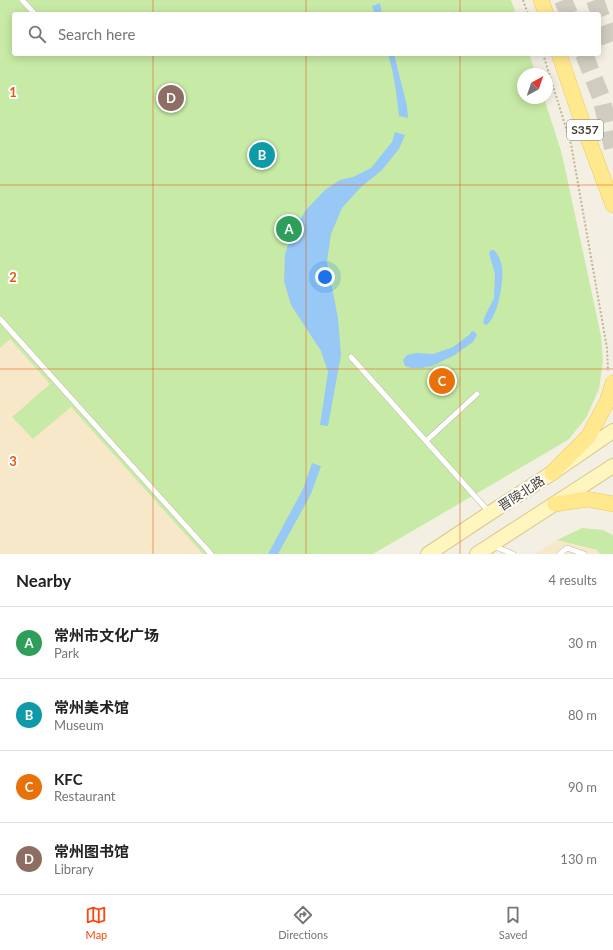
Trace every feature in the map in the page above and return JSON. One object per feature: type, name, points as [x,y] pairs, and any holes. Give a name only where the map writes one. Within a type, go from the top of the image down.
[{"type":"main road","points":[[541,0],[545,12]]},
{"type":"main road","name":"S357","points":[[560,56],[613,205]]},
{"type":"main road","points":[[552,473],[588,438],[607,402],[612,386]]},
{"type":"main road","name":"晋陵北路","points":[[428,554],[552,473],[613,431]]},
{"type":"main road","name":"晋陵北路","points":[[477,554],[613,466]]},
{"type":"main road","points":[[555,504],[587,499],[613,504]]},
{"type":"lane","points":[[22,0],[33,12]]},
{"type":"lane","points":[[0,319],[211,554]]},
{"type":"lane","points":[[351,357],[490,513]]},
{"type":"lane","points":[[426,441],[477,394]]},
{"type":"lane","points":[[490,545],[513,554]]},
{"type":"lane","points":[[560,554],[567,548],[584,554]]},
{"type":"path","points":[[523,0],[527,12]]},
{"type":"path","points":[[544,56],[571,144],[607,348],[608,367],[612,386]]},
{"type":"shaded area","points":[[0,328],[50,384],[203,554],[0,554]]},
{"type":"shaded area","points":[[557,540],[597,550],[600,554],[535,554]]},
{"type":"green space","points":[[0,0],[511,0],[515,12],[12,12],[12,56],[530,56],[534,68],[517,68],[517,104],[546,104],[561,151],[601,336],[603,361],[599,389],[586,418],[568,440],[373,554],[203,554],[71,407],[33,439],[12,417],[50,384],[10,339],[0,348]]},
{"type":"green space","points":[[582,528],[603,530],[613,535],[613,554],[600,554],[597,550],[557,540]]},
{"type":"water","points":[[380,3],[382,12],[374,12],[372,6]]},
{"type":"water","points":[[389,56],[394,56],[407,106],[408,118],[399,116]]},
{"type":"water","points":[[395,132],[405,135],[399,149],[382,170],[360,188],[342,208],[331,234],[327,262],[338,318],[341,355],[328,426],[320,425],[328,372],[321,351],[291,305],[284,281],[285,254],[292,233],[306,210],[325,190],[340,180],[353,177],[371,168],[392,142]]},
{"type":"water","points":[[491,250],[494,250],[500,260],[502,267],[502,281],[497,307],[494,315],[486,325],[483,323],[485,316],[494,298],[495,274],[489,253]]},
{"type":"water","points":[[472,331],[477,335],[473,342],[453,356],[432,366],[411,368],[405,366],[403,360],[407,355],[416,353],[433,354],[453,347]]},
{"type":"water","points":[[312,463],[321,466],[311,494],[278,554],[268,554],[303,489]]},
{"type":"tunnel","points":[[563,0],[568,12]]},
{"type":"tunnel","points":[[595,0],[599,12]]},
{"type":"tunnel","points":[[601,17],[613,50]]},
{"type":"tunnel","points":[[585,56],[601,97],[613,148]]},
{"type":"place","name":"常州图书馆","points":[[171,98]]},
{"type":"place","name":"常州美术馆","points":[[262,155]]},
{"type":"place","name":"常州市文化广场","points":[[289,229]]},
{"type":"place","name":"KFC","points":[[442,381]]}]
